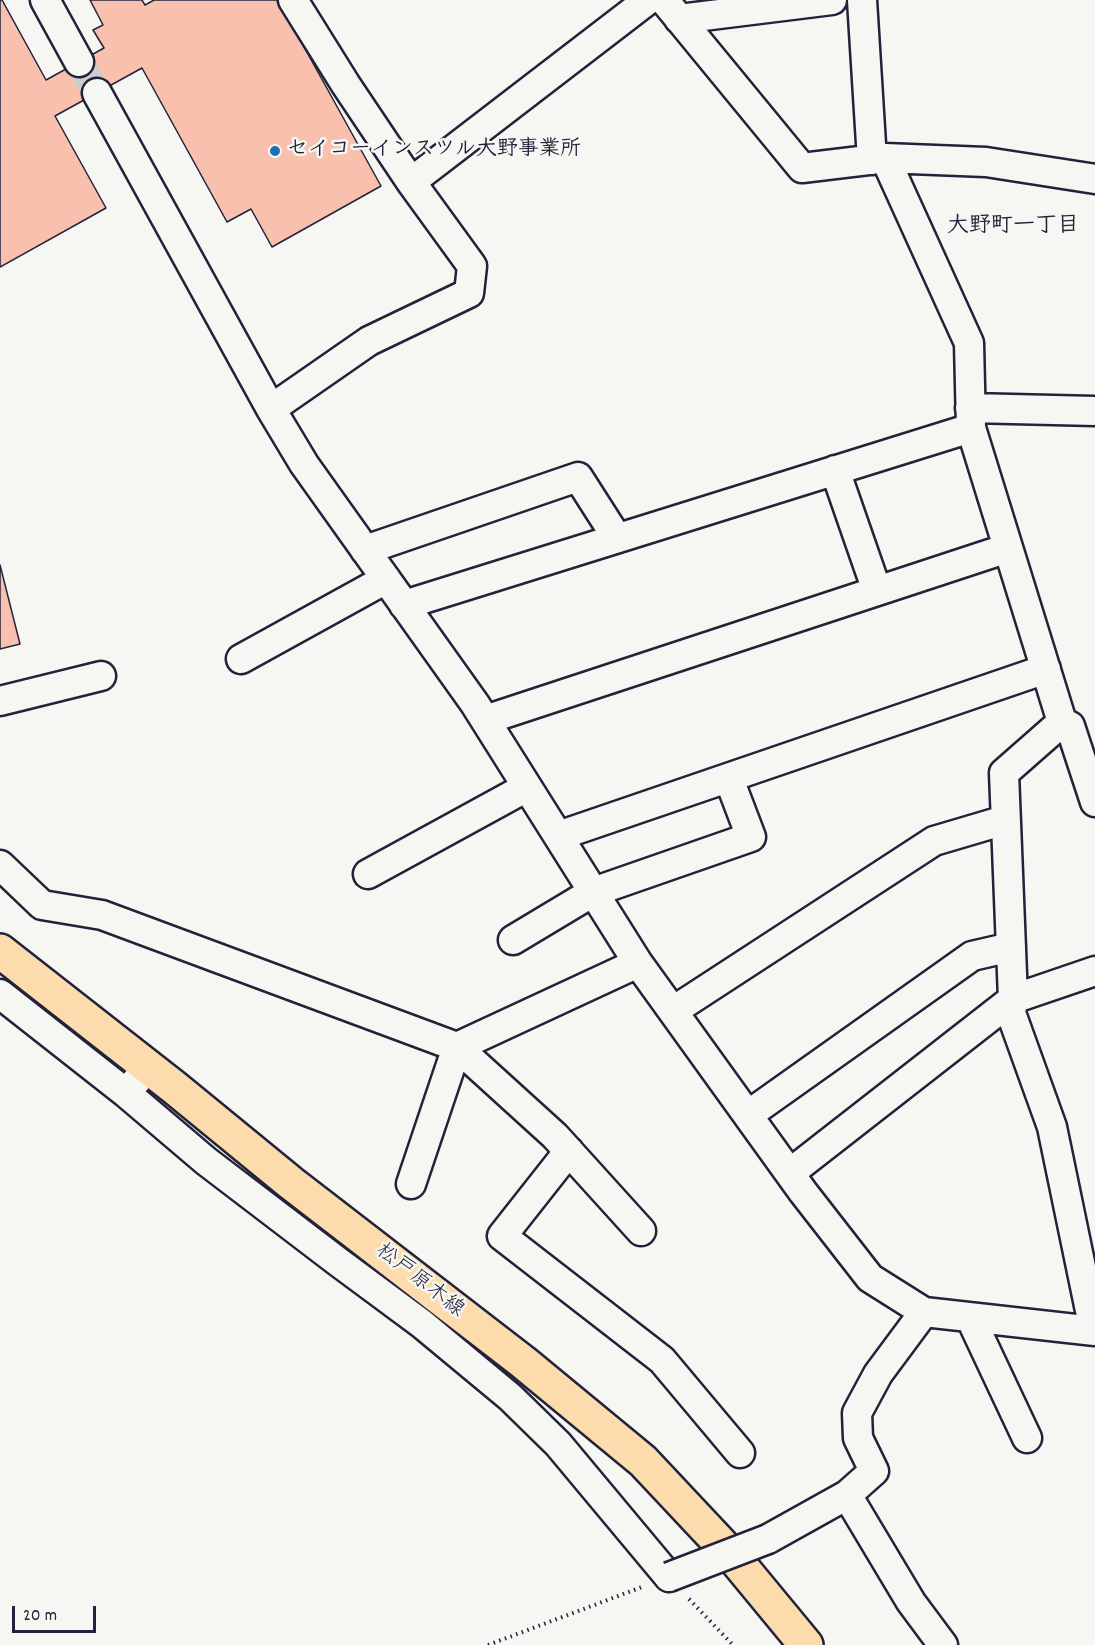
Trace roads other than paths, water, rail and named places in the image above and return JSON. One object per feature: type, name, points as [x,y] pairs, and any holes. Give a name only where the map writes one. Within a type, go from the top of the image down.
[{"type":"main road","name":"松戸原木線","points":[[0,951],[291,1183],[523,1362],[643,1461],[735,1558],[807,1645]]},
{"type":"street","points":[[45,0],[79,62]]},
{"type":"street","points":[[271,409],[369,341],[469,293],[472,266],[411,182],[293,0]]},
{"type":"street","points":[[411,182],[648,0]]},
{"type":"street","points":[[671,10],[832,0]]},
{"type":"street","points":[[862,0],[879,159],[969,343],[970,418],[1062,722],[1070,726],[1095,802]]},
{"type":"street","points":[[671,10],[802,168],[879,159],[986,162],[1095,179]]},
{"type":"street","points":[[97,93],[271,409],[304,464],[485,720],[638,963],[790,1173],[870,1278],[924,1312],[1095,1330],[1053,1127],[1011,1013],[1013,999],[1004,773],[1062,722]]},
{"type":"street","points":[[405,605],[835,470],[970,418],[1095,411]]},
{"type":"street","points":[[835,470],[877,591]]},
{"type":"street","points":[[365,550],[578,477],[616,538]]},
{"type":"street","points":[[485,720],[1008,548]]},
{"type":"street","points":[[241,659],[386,579]]},
{"type":"street","points":[[558,836],[1046,669]]},
{"type":"street","points":[[0,701],[101,676]]},
{"type":"street","points":[[513,940],[593,892],[751,837],[729,778]]},
{"type":"street","points":[[368,874],[527,787]]},
{"type":"street","points":[[673,1011],[934,841],[1005,820]]},
{"type":"street","points":[[0,865],[42,905],[102,915],[457,1047],[555,1136],[641,1231]]},
{"type":"street","points":[[748,1115],[972,956],[1011,947]]},
{"type":"street","points":[[411,1184],[457,1047],[638,963]]},
{"type":"street","points":[[790,1173],[1013,999],[1095,971]]},
{"type":"street","points":[[0,994],[126,1093],[206,1161],[422,1323],[510,1397],[558,1444],[669,1577],[768,1539],[847,1495],[874,1471],[858,1438],[858,1413],[878,1374],[924,1312]]},
{"type":"street","points":[[126,1093],[148,1067]]},
{"type":"street","points":[[569,1151],[502,1236],[662,1360],[740,1453]]},
{"type":"street","points":[[970,1317],[1028,1438]]},
{"type":"street","points":[[847,1495],[911,1602],[943,1645]]},
{"type":"tunnel","points":[[79,62],[97,93]]},
{"type":"place","name":"セイコーインスツル大野事業所","points":[[275,151]]},
{"type":"district","name":"大野町一丁目","points":[[1013,228]]}]
